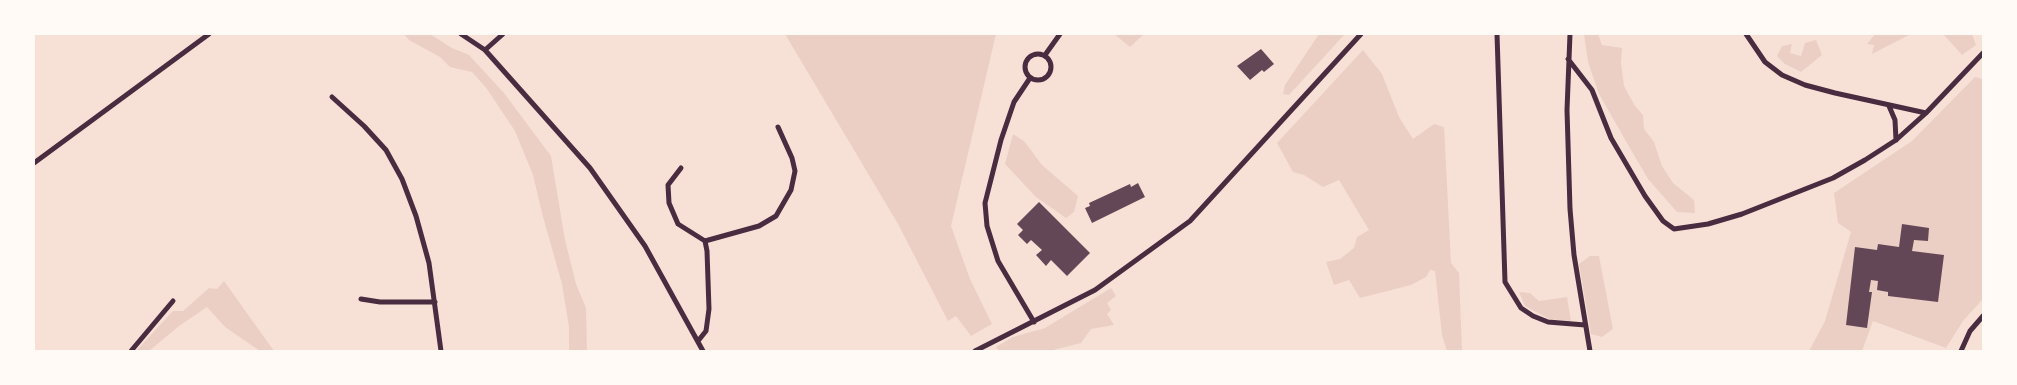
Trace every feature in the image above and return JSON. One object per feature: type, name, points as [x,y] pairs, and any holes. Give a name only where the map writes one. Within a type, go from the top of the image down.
[{"type":"street","points":[[34,163],[209,34]]},
{"type":"street","points":[[461,34],[486,50],[542,111],[606,190],[644,246],[703,351]]},
{"type":"street","points":[[486,50],[502,34]]},
{"type":"street","points":[[1045,56],[1060,34]]},
{"type":"street","points":[[975,351],[1095,290],[1190,220],[1361,34]]},
{"type":"street","points":[[1497,34],[1505,282],[1521,308],[1533,316],[1548,322],[1585,325]]},
{"type":"street","points":[[1570,34],[1568,59],[1570,209],[1574,255],[1590,351]]},
{"type":"street","points":[[1746,34],[1765,62],[1782,75],[1805,84],[1889,106],[1926,113]]},
{"type":"street","points":[[1035,54],[1045,56],[1051,63],[1050,73],[1039,81],[1030,78],[1024,70],[1027,59],[1035,54]]},
{"type":"street","points":[[1568,59],[1592,90],[1611,138],[1645,196],[1663,221],[1674,230],[1708,224],[1790,196],[1833,178],[1896,140],[1926,113],[1982,56]]},
{"type":"street","points":[[1030,78],[1014,102],[1001,140],[985,203],[987,226],[998,261],[1034,322]]},
{"type":"street","points":[[332,97],[364,126],[386,150],[402,179],[416,216],[429,263],[441,351]]},
{"type":"street","points":[[1889,106],[1895,120],[1896,140]]},
{"type":"street","points":[[681,168],[668,185],[669,203],[678,224],[705,241],[759,226],[776,216],[791,190],[795,171],[792,158],[778,127]]},
{"type":"street","points":[[698,340],[706,332],[709,309],[705,241]]},
{"type":"street","points":[[361,299],[380,302],[435,302]]},
{"type":"street","points":[[131,351],[173,301]]},
{"type":"street","points":[[1961,351],[1970,331],[1983,316]]},
{"type":"shaded area","points":[[404,34],[430,34],[452,48],[469,55],[504,93],[551,156],[565,240],[576,284],[586,308],[587,351],[569,351],[569,327],[562,284],[533,175],[515,131],[487,89],[472,72],[450,67],[440,57],[409,40]]},
{"type":"shaded area","points":[[785,34],[996,34],[951,226],[970,279],[992,324],[971,336],[956,316],[948,321],[898,224]]},
{"type":"shaded area","points":[[1114,34],[1144,34],[1130,47]]},
{"type":"shaded area","points":[[1319,34],[1345,34],[1289,95],[1283,94],[1285,85]]},
{"type":"shaded area","points":[[1584,34],[1598,34],[1602,45],[1622,48],[1621,63],[1624,86],[1635,106],[1643,115],[1644,129],[1654,142],[1662,166],[1673,183],[1694,200],[1695,213],[1677,212],[1648,179],[1599,94],[1588,62]]},
{"type":"shaded area","points":[[1875,34],[1911,34],[1872,54],[1874,45],[1867,44]]},
{"type":"shaded area","points":[[1943,34],[1972,34],[1976,45],[1962,55]]},
{"type":"shaded area","points":[[1816,40],[1822,55],[1801,72],[1785,64],[1777,56],[1782,46],[1792,44],[1790,53],[1801,56],[1805,43]]},
{"type":"shaded area","points":[[1363,50],[1382,74],[1399,117],[1413,139],[1434,124],[1444,127],[1451,263],[1459,273],[1462,351],[1447,351],[1442,335],[1435,271],[1430,270],[1426,277],[1411,285],[1360,298],[1349,280],[1334,285],[1326,262],[1340,259],[1354,248],[1357,237],[1369,230],[1339,180],[1323,187],[1304,175],[1293,172],[1277,143]]},
{"type":"shaded area","points":[[1975,77],[1983,79],[1983,299],[1963,321],[1946,348],[1873,321],[1862,351],[1809,351],[1825,321],[1851,232],[1838,223],[1834,193],[1912,141]]},
{"type":"shaded area","points":[[1013,134],[1024,141],[1042,165],[1078,196],[1074,212],[1066,218],[1036,197],[1005,164]]},
{"type":"shaded area","points":[[1590,256],[1599,256],[1613,329],[1602,337],[1591,334],[1579,264]]},
{"type":"shaded area","points":[[224,281],[274,351],[260,351],[225,327],[207,307],[179,326],[149,351],[136,351],[173,311],[183,311],[209,288],[217,289]]},
{"type":"shaded area","points":[[1111,288],[1116,296],[1107,303],[1111,310],[1107,314],[1114,325],[1091,329],[1081,343],[1049,351],[999,351],[996,347],[1013,337],[1045,328]]},
{"type":"shaded area","points":[[1519,292],[1530,293],[1539,301],[1567,297],[1571,321],[1549,319],[1525,306]]},
{"type":"building","points":[[1261,49],[1274,64],[1264,72],[1262,70],[1250,80],[1237,66]]},
{"type":"building","points":[[1138,183],[1145,197],[1092,223],[1085,208],[1090,206],[1089,203],[1130,184],[1131,187]]},
{"type":"building","points":[[1039,202],[1090,253],[1067,276],[1051,260],[1046,266],[1036,255],[1042,250],[1031,240],[1027,244],[1018,235],[1023,230],[1017,224]]},
{"type":"building","points":[[1902,224],[1929,228],[1928,241],[1914,240],[1912,251],[1944,255],[1938,302],[1888,296],[1888,292],[1877,290],[1878,281],[1871,280],[1869,292],[1872,292],[1867,328],[1846,325],[1855,247],[1877,250],[1878,244],[1899,247]]}]
